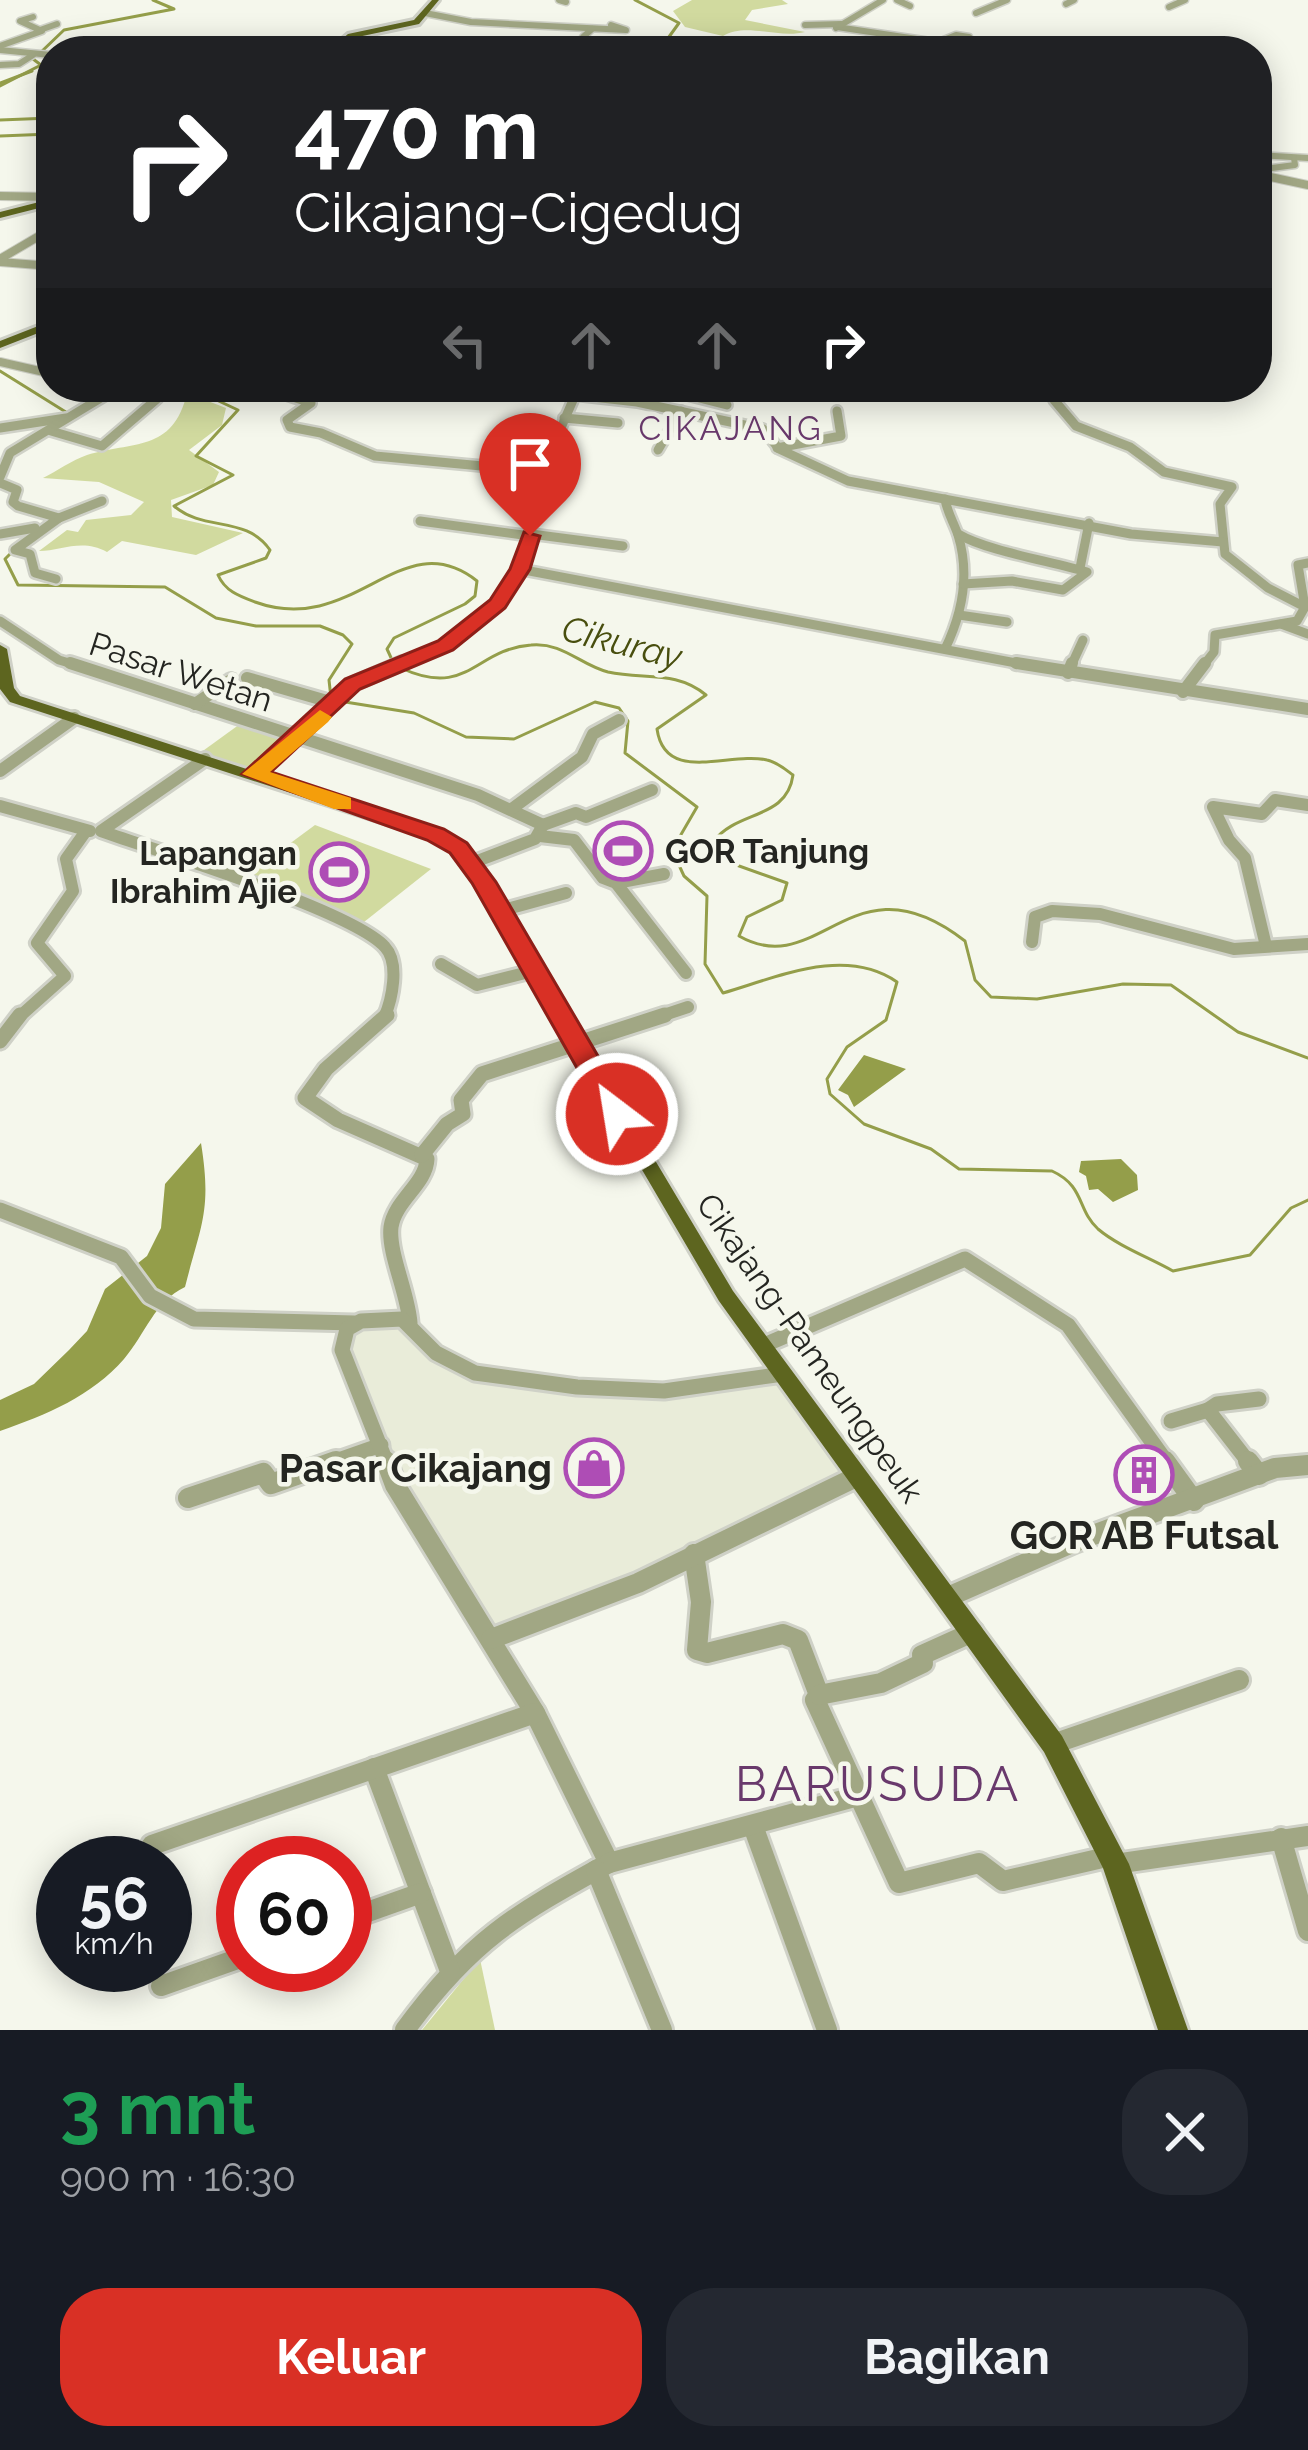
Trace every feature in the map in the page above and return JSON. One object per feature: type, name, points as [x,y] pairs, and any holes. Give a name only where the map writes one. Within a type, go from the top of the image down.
[{"type":"main road","points":[[351,36],[414,22],[436,0]]},
{"type":"main road","points":[[0,215],[36,204]]},
{"type":"main road","points":[[0,345],[36,330]]},
{"type":"main road","name":"Cikajang-Pameungpeuk","points":[[0,650],[12,696],[436,835],[454,844],[472,863],[660,1190],[762,1346],[1053,1744],[1113,1860],[1173,2030]]},
{"type":"street","points":[[826,36],[883,0]]},
{"type":"street","points":[[897,0],[910,6]]},
{"type":"street","points":[[976,13],[1007,0]]},
{"type":"street","points":[[1169,7],[1185,0]]},
{"type":"street","points":[[425,13],[471,22],[626,30],[611,26]]},
{"type":"street","points":[[33,17],[20,21],[40,31]]},
{"type":"street","points":[[2,49],[57,24]]},
{"type":"street","points":[[805,26],[904,36]]},
{"type":"street","points":[[584,36],[592,29]]},
{"type":"street","points":[[372,30],[394,33]]},
{"type":"street","points":[[2,49],[36,54]]},
{"type":"street","points":[[0,65],[36,57]]},
{"type":"street","points":[[1272,156],[1308,158]]},
{"type":"street","points":[[1272,169],[1294,165],[1295,158]]},
{"type":"street","points":[[1272,176],[1308,184]]},
{"type":"street","points":[[0,196],[36,199]]},
{"type":"street","points":[[0,260],[36,238]]},
{"type":"street","points":[[0,260],[36,264]]},
{"type":"street","points":[[0,362],[36,370]]},
{"type":"street","points":[[58,518],[13,502],[17,490],[0,480],[8,465],[4,458],[94,402]]},
{"type":"street","points":[[51,431],[103,446],[153,402]]},
{"type":"street","points":[[308,402],[286,421],[290,427],[320,432],[371,455],[546,472]]},
{"type":"street","points":[[254,774],[298,739],[352,684],[404,665],[466,631],[498,604],[520,569],[546,472],[572,402]]},
{"type":"street","points":[[634,402],[765,430],[777,448],[848,481],[1177,542],[1223,542]]},
{"type":"street","points":[[715,402],[727,405]]},
{"type":"street","points":[[1055,402],[1059,413],[1074,425],[1128,445],[1166,473],[1207,475],[1232,487],[1220,504],[1226,555],[1268,588],[1305,607]]},
{"type":"street","points":[[658,450],[681,411]]},
{"type":"street","points":[[777,448],[841,436],[837,411]]},
{"type":"street","points":[[0,428],[66,418]]},
{"type":"street","points":[[564,418],[618,423]]},
{"type":"street","points":[[945,499],[958,534],[962,584],[959,615],[945,650]]},
{"type":"street","points":[[56,579],[35,573],[30,554],[15,550],[58,518],[102,501]]},
{"type":"street","points":[[420,521],[622,546]]},
{"type":"street","points":[[1080,568],[1089,524]]},
{"type":"street","points":[[0,534],[35,527]]},
{"type":"street","points":[[958,534],[977,545],[1087,571],[1063,590],[1012,581],[962,584]]},
{"type":"street","points":[[1183,692],[1214,652],[1215,635],[1300,620],[1305,607],[1298,565],[1308,562]]},
{"type":"street","points":[[520,569],[1068,673],[1308,709]]},
{"type":"street","points":[[959,615],[1007,622]]},
{"type":"street","name":"Pasar Wetan","points":[[0,622],[59,660],[513,808],[542,830],[574,840],[602,878],[616,884],[686,973]]},
{"type":"street","points":[[1281,624],[1308,634]]},
{"type":"street","points":[[1068,673],[1083,640]]},
{"type":"street","points":[[247,678],[336,701]]},
{"type":"street","points":[[195,704],[231,680]]},
{"type":"street","points":[[0,771],[74,718]]},
{"type":"street","points":[[513,808],[582,757],[592,734],[619,720]]},
{"type":"street","points":[[0,1041],[22,1012],[65,976],[37,943],[73,891],[62,872],[64,858],[93,831],[205,759]]},
{"type":"street","points":[[472,863],[576,813],[586,817],[652,790]]},
{"type":"street","points":[[1266,946],[1244,856],[1229,840],[1213,807],[1262,814],[1275,800],[1308,805]]},
{"type":"street","points":[[0,806],[93,831],[344,920],[387,948],[394,970],[387,1016],[326,1069],[305,1098],[338,1120],[422,1155],[427,1168],[404,1194],[388,1230],[410,1304],[410,1323]]},
{"type":"street","points":[[616,884],[664,874]]},
{"type":"street","points":[[500,910],[566,892]]},
{"type":"street","points":[[1032,942],[1035,917],[1060,909],[1223,948],[1308,944]]},
{"type":"street","points":[[441,964],[477,985],[533,971]]},
{"type":"street","points":[[422,1155],[447,1124],[463,1114],[461,1100],[472,1093],[473,1081],[516,1060],[688,1007]]},
{"type":"street","points":[[0,1210],[121,1257],[141,1286],[163,1306],[211,1322],[385,1319],[410,1323],[436,1353],[475,1373],[577,1387],[664,1391],[783,1374]]},
{"type":"street","points":[[762,1346],[965,1259],[1068,1325],[1194,1501]]},
{"type":"street","points":[[354,1323],[346,1329],[342,1349],[395,1485],[535,1713],[602,1867],[662,2030]]},
{"type":"street","points":[[1171,1421],[1216,1404],[1259,1399]]},
{"type":"street","points":[[1208,1410],[1259,1475]]},
{"type":"street","points":[[188,1498],[263,1473],[271,1484],[381,1445]]},
{"type":"street","points":[[948,1597],[1074,1542],[1275,1468],[1308,1465]]},
{"type":"street","points":[[491,1639],[638,1582],[856,1477]]},
{"type":"street","points":[[694,1554],[701,1603],[698,1650],[707,1653],[789,1634],[798,1640],[819,1695]]},
{"type":"street","points":[[973,1633],[922,1655],[923,1663],[903,1676],[819,1695],[815,1700],[903,1885],[979,1863],[1004,1881],[1113,1860],[1308,1836]]},
{"type":"street","points":[[1053,1744],[1239,1680]]},
{"type":"street","points":[[178,1836],[535,1713]]},
{"type":"street","points":[[374,1768],[450,1971]]},
{"type":"street","points":[[405,2030],[450,1971],[515,1917],[602,1867],[858,1796]]},
{"type":"street","points":[[753,1826],[827,2030]]},
{"type":"street","points":[[1281,1838],[1308,1931]]},
{"type":"street","points":[[372,1910],[421,1893]]},
{"type":"shaded area","points":[[692,0],[782,0],[788,4],[752,10],[745,20],[805,32],[742,30],[723,36],[685,27],[673,11]]},
{"type":"shaded area","points":[[184,402],[210,402],[226,408],[222,425],[189,450],[219,472],[213,485],[171,500],[172,517],[243,533],[196,555],[122,541],[107,552],[80,546],[39,551],[67,530],[78,532],[86,520],[131,515],[144,502],[99,482],[43,478],[87,455],[149,441],[172,426]]},
{"type":"shaded area","points":[[240,724],[291,739],[253,769],[200,753]]},
{"type":"shaded area","name":"Lapangan Ibrahim Ajie","points":[[315,825],[431,869],[364,922],[246,876]]},
{"type":"shaded area","points":[[864,1055],[906,1069],[854,1107],[848,1095],[838,1090]]},
{"type":"shaded area","points":[[201,1143],[205,1202],[185,1287],[165,1301],[124,1359],[98,1384],[51,1411],[0,1431],[0,1400],[34,1384],[69,1350],[87,1331],[105,1289],[147,1256],[161,1228],[165,1184]]},
{"type":"shaded area","points":[[1121,1159],[1137,1175],[1138,1190],[1113,1202],[1098,1189],[1089,1190],[1086,1176],[1079,1172],[1081,1161]]},
{"type":"shaded area","name":"Pasar Cikajang","points":[[402,1319],[475,1373],[664,1391],[783,1374],[856,1477],[491,1639],[395,1485],[342,1350],[347,1329]]},
{"type":"shaded area","points":[[480,1959],[495,2030],[422,2030]]},
{"type":"waterway","points":[[58,36],[64,30],[174,9],[153,0]]},
{"type":"waterway","name":"Cikuray","points":[[635,0],[679,23],[670,36]]},
{"type":"waterway","points":[[22,75],[36,68]]},
{"type":"waterway","points":[[22,75],[32,71]]},
{"type":"waterway","points":[[0,83],[22,75]]},
{"type":"waterway","points":[[0,86],[22,75]]},
{"type":"waterway","points":[[0,120],[36,119]]},
{"type":"waterway","points":[[0,136],[36,135]]},
{"type":"waterway","points":[[0,371],[36,393]]},
{"type":"waterway","points":[[50,402],[69,414]]},
{"type":"waterway","name":"Cikuray","points":[[221,402],[238,410],[196,456],[233,475],[174,506],[198,519],[249,532],[270,550],[266,558],[218,575],[229,589],[255,602],[290,609],[321,605],[424,564],[450,566],[477,581],[475,596],[465,604],[394,638],[387,649],[393,662]]},
{"type":"waterway","points":[[11,553],[5,559],[18,585],[165,587],[216,618],[256,626],[320,626],[343,635],[352,644],[329,680],[331,698]]},
{"type":"waterway","name":"Cikuray","points":[[401,668],[442,678],[470,670],[512,648],[542,645],[608,672],[671,679],[706,695],[657,729],[672,756],[701,762],[767,760],[793,775],[781,800],[714,841],[714,857],[787,883],[782,900],[747,917],[739,936],[767,946],[793,944],[865,913],[893,910],[926,917],[965,941],[975,980],[991,997],[1037,999],[1123,984],[1171,985],[1238,1032],[1308,1058]]},
{"type":"waterway","points":[[339,701],[414,713],[466,737],[514,739],[595,702],[619,708],[628,721],[625,753],[697,807],[672,850],[684,876],[707,896],[705,964],[723,993],[834,965],[877,971],[897,982],[886,1020],[847,1047],[827,1079],[830,1094],[864,1124],[931,1149],[959,1169],[1052,1171],[1076,1191],[1098,1229],[1173,1271],[1250,1255],[1291,1208],[1308,1200]]},
{"type":"slow traffic","points":[[320,717],[254,774],[343,804]]},
{"type":"place","name":"GOR Tanjung","points":[[623,851]]},
{"type":"place","name":"Lapangan Ibrahim Ajie","points":[[339,872]]},
{"type":"place","name":"Pasar Cikajang","points":[[594,1468]]},
{"type":"place","name":"GOR AB Futsal","points":[[1144,1475]]},
{"type":"district","name":"CIKAJANG","points":[[731,428]]},
{"type":"district","name":"BARUSUDA","points":[[878,1784]]},
{"type":"route","points":[[530,536],[520,569],[498,604],[446,645],[352,684],[298,739],[254,774],[436,835],[459,848],[484,882],[617,1114]]}]
